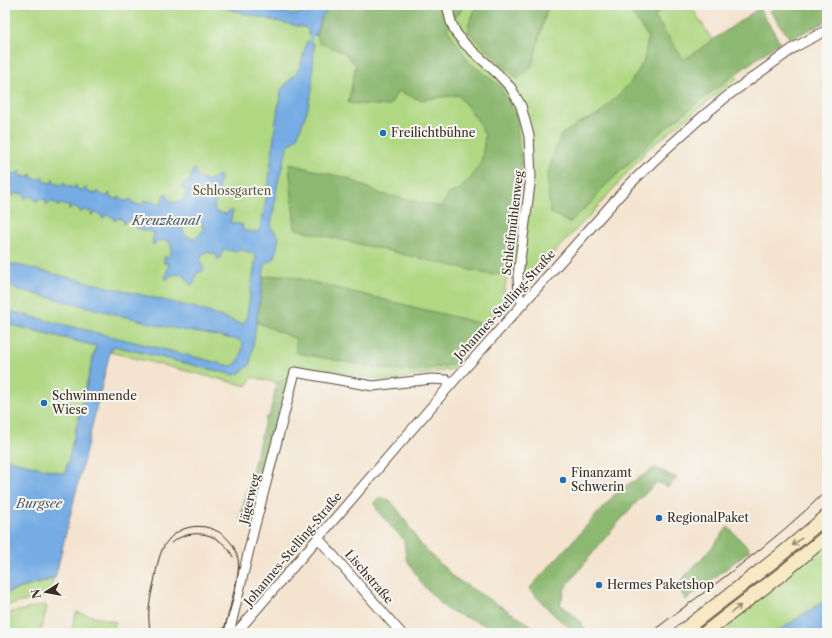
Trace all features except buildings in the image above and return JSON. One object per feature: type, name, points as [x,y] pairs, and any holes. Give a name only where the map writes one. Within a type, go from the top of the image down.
[{"type":"street","name":"Schleifmühlenweg","points":[[447,5],[451,22],[456,33],[465,44],[511,88],[521,106],[529,136],[531,177],[518,275],[519,297],[524,303]]},
{"type":"street","name":"Johannes-Stelling-Straße","points":[[236,633],[452,383],[628,186],[703,116],[744,84],[795,47],[827,31]]},
{"type":"street","name":"Jägerweg","points":[[229,633],[254,529],[295,372],[373,386],[432,379],[447,380],[452,383]]},
{"type":"street","points":[[680,633],[777,558],[827,516]]},
{"type":"street","points":[[705,633],[784,572],[827,536]]},
{"type":"street","name":"Lischstraße","points":[[318,538],[401,633]]},
{"type":"green space","name":"Schlossgarten","points":[[5,5],[690,5],[737,78],[647,150],[593,212],[559,247],[541,270],[532,277],[511,274],[507,278],[501,306],[453,369],[388,381],[298,365],[295,372],[277,383],[252,377],[247,386],[110,352],[114,346],[116,338],[5,310]]},
{"type":"green space","points":[[333,5],[465,5],[447,28],[469,62],[499,85],[516,115],[521,166],[519,222],[510,273],[492,275],[295,229],[289,164],[347,178],[381,194],[441,207],[449,194],[460,189],[472,177],[482,159],[485,136],[479,122],[458,95],[420,100],[398,91],[389,106],[348,103],[356,65],[343,52],[320,43],[316,35],[322,16]]},
{"type":"green space","points":[[477,5],[548,5],[532,66],[518,79],[469,33],[469,23]]},
{"type":"green space","points":[[626,5],[668,5],[654,16],[684,60],[759,8],[780,42],[723,83],[662,131],[600,191],[593,201],[569,223],[550,212],[547,176],[560,136],[578,123],[598,115],[631,82],[644,61],[648,37]]},
{"type":"green space","points":[[779,5],[827,5],[827,21],[790,39],[770,11]]},
{"type":"green space","points":[[284,275],[491,326],[452,365],[414,371],[379,368],[296,353],[296,339],[256,322],[263,277]]},
{"type":"green space","name":"Schwimmende Wiese","points":[[5,323],[96,346],[65,474],[5,459]]},
{"type":"green space","points":[[295,372],[256,522],[240,519],[266,417],[269,417],[277,383]]},
{"type":"green space","points":[[655,468],[677,478],[668,487],[657,482],[631,508],[565,588],[560,604],[577,618],[588,633],[576,633],[555,616],[529,589],[619,490]]},
{"type":"green space","points":[[379,497],[390,500],[399,511],[420,544],[456,579],[531,625],[535,633],[496,633],[483,624],[447,610],[422,584],[406,558],[404,540],[379,513],[374,503]]},
{"type":"green space","points":[[728,527],[750,550],[686,600],[677,585],[713,546]]},
{"type":"green space","points":[[827,536],[827,599],[775,633],[705,633]]},
{"type":"green space","points":[[53,579],[50,595],[5,606],[5,593]]},
{"type":"green space","points":[[44,605],[47,607],[40,633],[5,633],[5,614]]},
{"type":"green space","points":[[76,612],[116,622],[111,633],[71,633]]},
{"type":"water","points":[[216,5],[255,5],[295,15],[308,10],[314,5],[333,5],[322,16],[316,35],[308,34],[308,29],[306,28],[246,14]]},
{"type":"water","points":[[307,41],[314,44],[312,90],[307,111],[297,138],[288,145],[278,182],[271,227],[279,237],[275,258],[265,264],[250,365],[238,374],[234,375],[114,346],[110,352],[55,578],[5,593],[5,459],[65,474],[96,346],[5,323],[5,310],[231,366],[239,361],[243,344],[239,340],[166,327],[5,286],[5,262],[196,308],[242,324],[246,320],[256,257],[252,253],[238,249],[236,252],[223,249],[220,260],[218,260],[216,254],[206,252],[200,259],[204,268],[202,272],[197,272],[194,284],[190,285],[186,277],[181,274],[172,275],[168,279],[165,279],[169,264],[164,263],[164,257],[168,257],[171,253],[171,245],[168,242],[162,240],[154,245],[152,244],[154,233],[136,228],[137,223],[127,220],[124,224],[123,220],[118,218],[114,221],[113,217],[105,215],[103,219],[101,215],[97,213],[91,215],[92,212],[83,210],[81,213],[76,207],[69,210],[69,206],[59,204],[58,207],[57,204],[52,202],[46,205],[47,200],[38,199],[36,202],[32,197],[27,197],[25,199],[24,194],[15,193],[14,197],[11,192],[5,191],[5,171],[7,172],[8,168],[13,174],[18,173],[21,170],[20,175],[29,178],[31,174],[32,177],[37,179],[43,176],[43,181],[52,183],[53,179],[56,184],[65,182],[64,185],[74,188],[76,185],[77,189],[80,190],[87,187],[88,192],[97,194],[98,191],[102,195],[106,196],[110,193],[109,197],[118,199],[120,196],[123,201],[131,199],[132,203],[142,205],[144,200],[162,204],[164,194],[167,194],[168,198],[172,202],[181,202],[186,195],[185,190],[181,187],[184,182],[189,183],[193,169],[195,169],[197,176],[205,180],[210,180],[218,175],[220,177],[218,190],[222,192],[222,196],[215,202],[216,212],[226,214],[231,210],[233,211],[230,222],[243,225],[242,230],[255,232],[259,231],[267,197],[275,127],[281,92],[284,86],[296,74],[300,67]],"holes":[[[191,217],[198,218],[203,226],[200,235],[194,238],[187,236],[182,228],[185,221]]]},
{"type":"water","points":[[827,599],[827,633],[775,633]]},
{"type":"waterway","points":[[310,43],[312,31]]},
{"type":"tram line","points":[[650,633],[763,547],[827,490]]},
{"type":"tram line","points":[[151,633],[149,620],[150,601],[157,565],[163,548],[169,539],[178,532],[199,526],[210,528],[219,532],[228,539],[234,548],[238,559],[238,575],[234,596],[222,633]]},
{"type":"tram line","points":[[171,543],[188,535],[206,535],[222,542],[233,557]]},
{"type":"place","name":"Freilichtbühne","points":[[383,133]]},
{"type":"place","name":"Schwimmende Wiese","points":[[44,403]]},
{"type":"place","name":"Finanzamt Schwerin","points":[[563,480]]},
{"type":"place","name":"RegionalPaket","points":[[659,518]]},
{"type":"place","name":"Hermes Paketshop","points":[[599,585]]},
{"type":"water label","name":"Kreuzkanal","points":[[166,220]]},
{"type":"water label","name":"Burgsee","points":[[39,503]]}]
